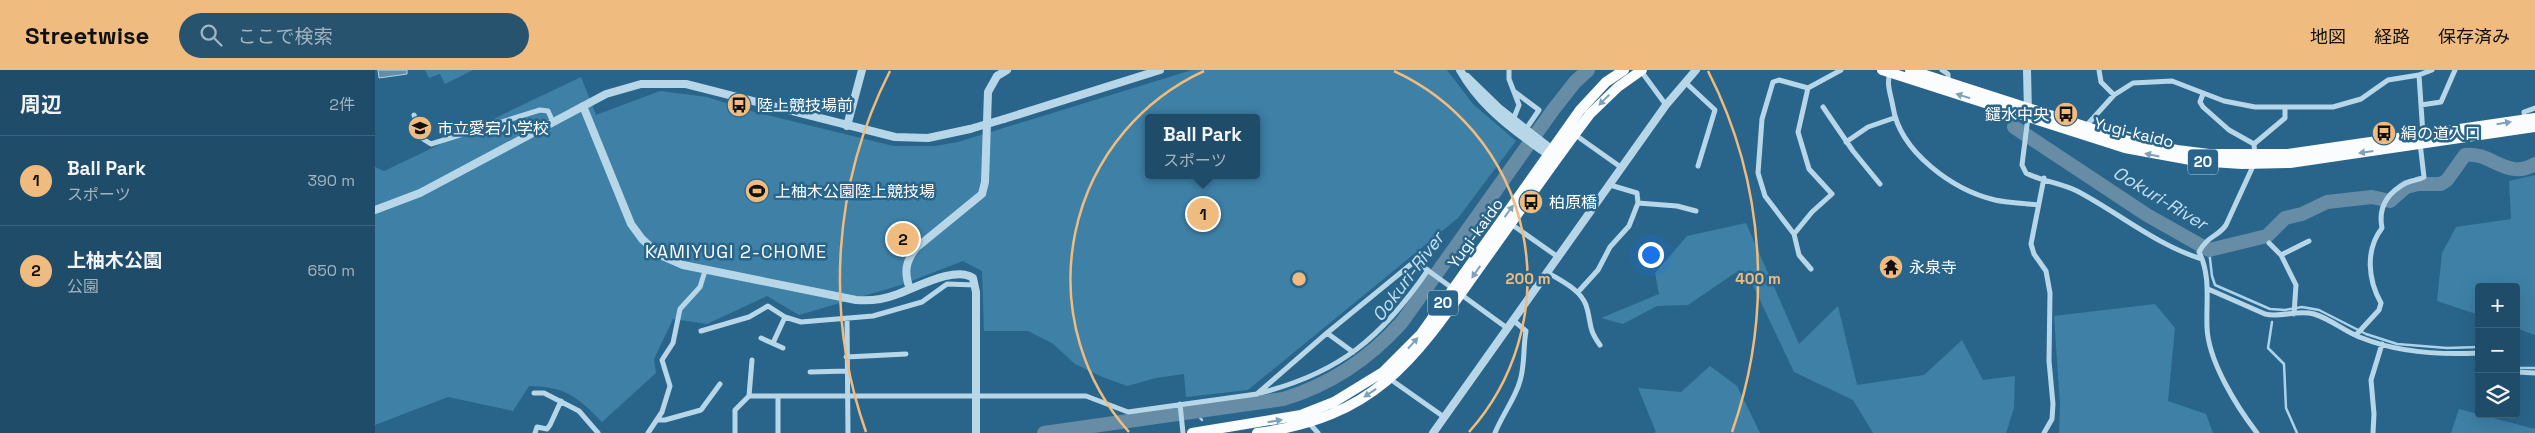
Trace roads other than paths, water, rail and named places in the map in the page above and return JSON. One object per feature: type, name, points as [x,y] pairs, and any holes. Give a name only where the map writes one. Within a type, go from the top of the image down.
[{"type":"main road","name":"Yugi-kaido","points":[[1257,433],[1309,423],[1348,406],[1390,379],[1421,349],[1457,291],[1589,100],[1606,82],[1622,70]]},
{"type":"main road","name":"Yugi-kaido","points":[[1192,433],[1296,417],[1320,408],[1358,389],[1383,372],[1421,334],[1511,224],[1553,154],[1575,134],[1605,98],[1642,70]]},
{"type":"main road","name":"Yugi-kaido","points":[[1910,70],[1948,82],[2028,118],[2085,126],[2135,142],[2177,150],[2255,160]]},
{"type":"main road","name":"Yugi-kaido","points":[[1887,71],[2125,148],[2159,156],[2196,161],[2255,160],[2288,154],[2535,127]]},
{"type":"main road","name":"Yugi-kaido","points":[[2422,140],[2530,119]]},
{"type":"street","points":[[847,126],[862,70]]},
{"type":"street","points":[[910,289],[905,270],[916,248],[982,194],[985,182],[988,92],[997,76],[1007,70]]},
{"type":"street","points":[[375,210],[420,193],[583,106],[628,86],[658,82],[679,83],[887,136],[914,138],[943,136],[970,129],[1140,73],[1160,70]]},
{"type":"street","points":[[1460,70],[1539,144],[1553,154]]},
{"type":"street","points":[[1460,70],[1470,88],[1490,110],[1527,133]]},
{"type":"street","points":[[1509,70],[1509,79],[1519,105],[1513,120]]},
{"type":"street","points":[[1642,70],[1666,105]]},
{"type":"street","points":[[1433,433],[1666,105],[1696,70]]},
{"type":"street","points":[[1811,269],[1799,255],[1795,234],[1765,196],[1758,173],[1762,119],[1773,82],[1779,80],[1808,88],[1841,70]]},
{"type":"street","points":[[1942,70],[1948,74],[1948,82]]},
{"type":"street","points":[[2027,70],[2028,118],[2022,165],[2024,171],[2070,188],[2141,230],[2186,254],[2202,259]]},
{"type":"street","points":[[2099,70],[2101,82],[2114,96]]},
{"type":"street","points":[[2085,126],[2114,96],[2133,83],[2171,81],[2203,94],[2247,106],[2285,108],[2345,105],[2369,94],[2387,80],[2419,75],[2432,70]]},
{"type":"street","points":[[2421,105],[2441,102],[2455,70]]},
{"type":"street","points":[[1887,71],[1895,118],[1910,143],[1947,180],[1995,200],[2037,205]]},
{"type":"street","points":[[2356,335],[2379,310],[2381,303],[2373,288],[2370,254],[2373,242],[2382,228],[2379,215],[2382,205],[2405,184],[2424,177],[2426,173],[2422,140],[2419,75]]},
{"type":"street","points":[[1685,82],[1715,110],[1698,166]]},
{"type":"street","points":[[1795,234],[1812,212],[1832,194],[1809,169],[1798,132],[1808,88]]},
{"type":"street","points":[[1515,92],[1539,110],[1527,133]]},
{"type":"street","points":[[2203,94],[2200,102],[2211,115],[2229,130],[2254,144]]},
{"type":"street","points":[[583,106],[627,216],[636,233],[664,258],[705,271],[856,300],[883,298],[959,273],[969,275],[976,284],[976,433]]},
{"type":"street","points":[[1823,107],[1846,142],[1880,184]]},
{"type":"street","points":[[2254,144],[2285,118],[2285,108]]},
{"type":"street","points":[[2530,119],[2524,112],[2535,108]]},
{"type":"street","points":[[414,115],[423,139],[431,144],[540,110],[548,111],[553,122]]},
{"type":"street","points":[[1846,142],[1867,127],[1895,118]]},
{"type":"street","points":[[1575,134],[1622,168]]},
{"type":"street","points":[[2254,144],[2255,160],[2226,225],[2220,232],[2209,238],[2199,252],[2208,289],[2207,328],[2214,353],[2234,401],[2257,433]]},
{"type":"street","points":[[2044,178],[2037,205],[2037,222],[2031,244],[2034,254],[2046,271],[2050,293],[2049,361],[2053,404],[2052,419],[2044,433]]},
{"type":"street","points":[[1578,292],[1598,270],[1611,247],[1625,232],[1638,203],[1637,193],[1610,184]]},
{"type":"street","points":[[1638,203],[1677,206],[1696,211]]},
{"type":"street","points":[[1511,224],[1558,257]]},
{"type":"street","points":[[2281,255],[2309,242]]},
{"type":"street","points":[[2269,243],[2281,255],[2295,286],[2294,313]]},
{"type":"street","points":[[1257,394],[1327,333],[1415,261],[1507,328]]},
{"type":"street","points":[[649,433],[663,412],[670,386],[662,360],[673,343],[681,309],[700,287],[705,271]]},
{"type":"street","points":[[749,396],[1086,396],[1128,412],[1257,394],[1311,378],[1353,352],[1397,314],[1429,271]]},
{"type":"street","points":[[1547,272],[1578,292],[1586,306],[1591,332],[1600,345]]},
{"type":"street","points":[[701,331],[749,317],[768,306],[785,317],[801,322],[873,316],[922,302],[947,284],[976,284]]},
{"type":"street","points":[[2208,289],[2260,313],[2275,316],[2294,313],[2314,314],[2356,335],[2382,344],[2446,353],[2475,353]]},
{"type":"street","points":[[773,343],[785,317]]},
{"type":"street","points":[[847,318],[848,433]]},
{"type":"street","points":[[1495,433],[1522,374],[1526,330],[1513,320]]},
{"type":"street","points":[[1327,333],[1353,352]]},
{"type":"street","points":[[761,338],[783,348]]},
{"type":"street","points":[[2373,433],[2374,414],[2371,380],[2382,344]]},
{"type":"street","points":[[846,357],[905,354]]},
{"type":"street","points":[[735,433],[735,410],[749,396],[752,360]]},
{"type":"street","points":[[810,372],[847,371]]},
{"type":"street","points":[[2520,372],[2535,373]]},
{"type":"street","points":[[1390,379],[1444,417]]},
{"type":"street","points":[[657,420],[665,420],[701,410],[720,384]]},
{"type":"street","points":[[534,393],[544,393],[579,411],[595,432]]},
{"type":"street","points":[[778,396],[779,433]]},
{"type":"street","points":[[535,433],[537,428],[547,428],[550,425],[561,402]]},
{"type":"street","points":[[1179,405],[1183,433]]},
{"type":"street","points":[[1309,423],[1318,433]]},
{"type":"waterway","name":"Ookuri-River","points":[[1044,433],[1283,399],[1317,386],[1348,369],[1376,348],[1402,322],[1553,110],[1575,82],[1588,70]]},
{"type":"waterway","name":"Ookuri-River","points":[[2014,127],[2147,215],[2209,250],[2267,236],[2285,218],[2302,214],[2327,202],[2372,197],[2390,201],[2406,187],[2418,184],[2441,184],[2447,180],[2465,155],[2483,157],[2507,168],[2525,168],[2535,164]]},
{"type":"waterway","points":[[2209,250],[2215,285],[2270,309],[2285,310],[2302,307],[2319,310],[2366,334],[2397,344],[2447,348],[2475,347]]},
{"type":"waterway","points":[[2272,322],[2268,348],[2284,364],[2286,408],[2297,433]]},
{"type":"waterway","points":[[2520,368],[2535,368]]},
{"type":"waterway","points":[[1195,412],[1202,420]]},
{"type":"place","name":"陸上競技場前","points":[[739,105]]},
{"type":"place","name":"鑓水中央","points":[[2066,114]]},
{"type":"place","name":"市立愛宕小学校","points":[[420,128]]},
{"type":"place","name":"絹の道入口","points":[[2384,133]]},
{"type":"place","name":"上柚木公園陸上競技場","points":[[757,191]]},
{"type":"place","name":"柏原橋","points":[[1531,202]]},
{"type":"place","name":"Ball Park","points":[[1203,214]]},
{"type":"place","name":"上柚木公園","points":[[903,239]]},
{"type":"place","name":"永泉寺","points":[[1891,267]]},
{"type":"district","name":"KAMIYUGI 2-CHOME","points":[[736,252]]}]
